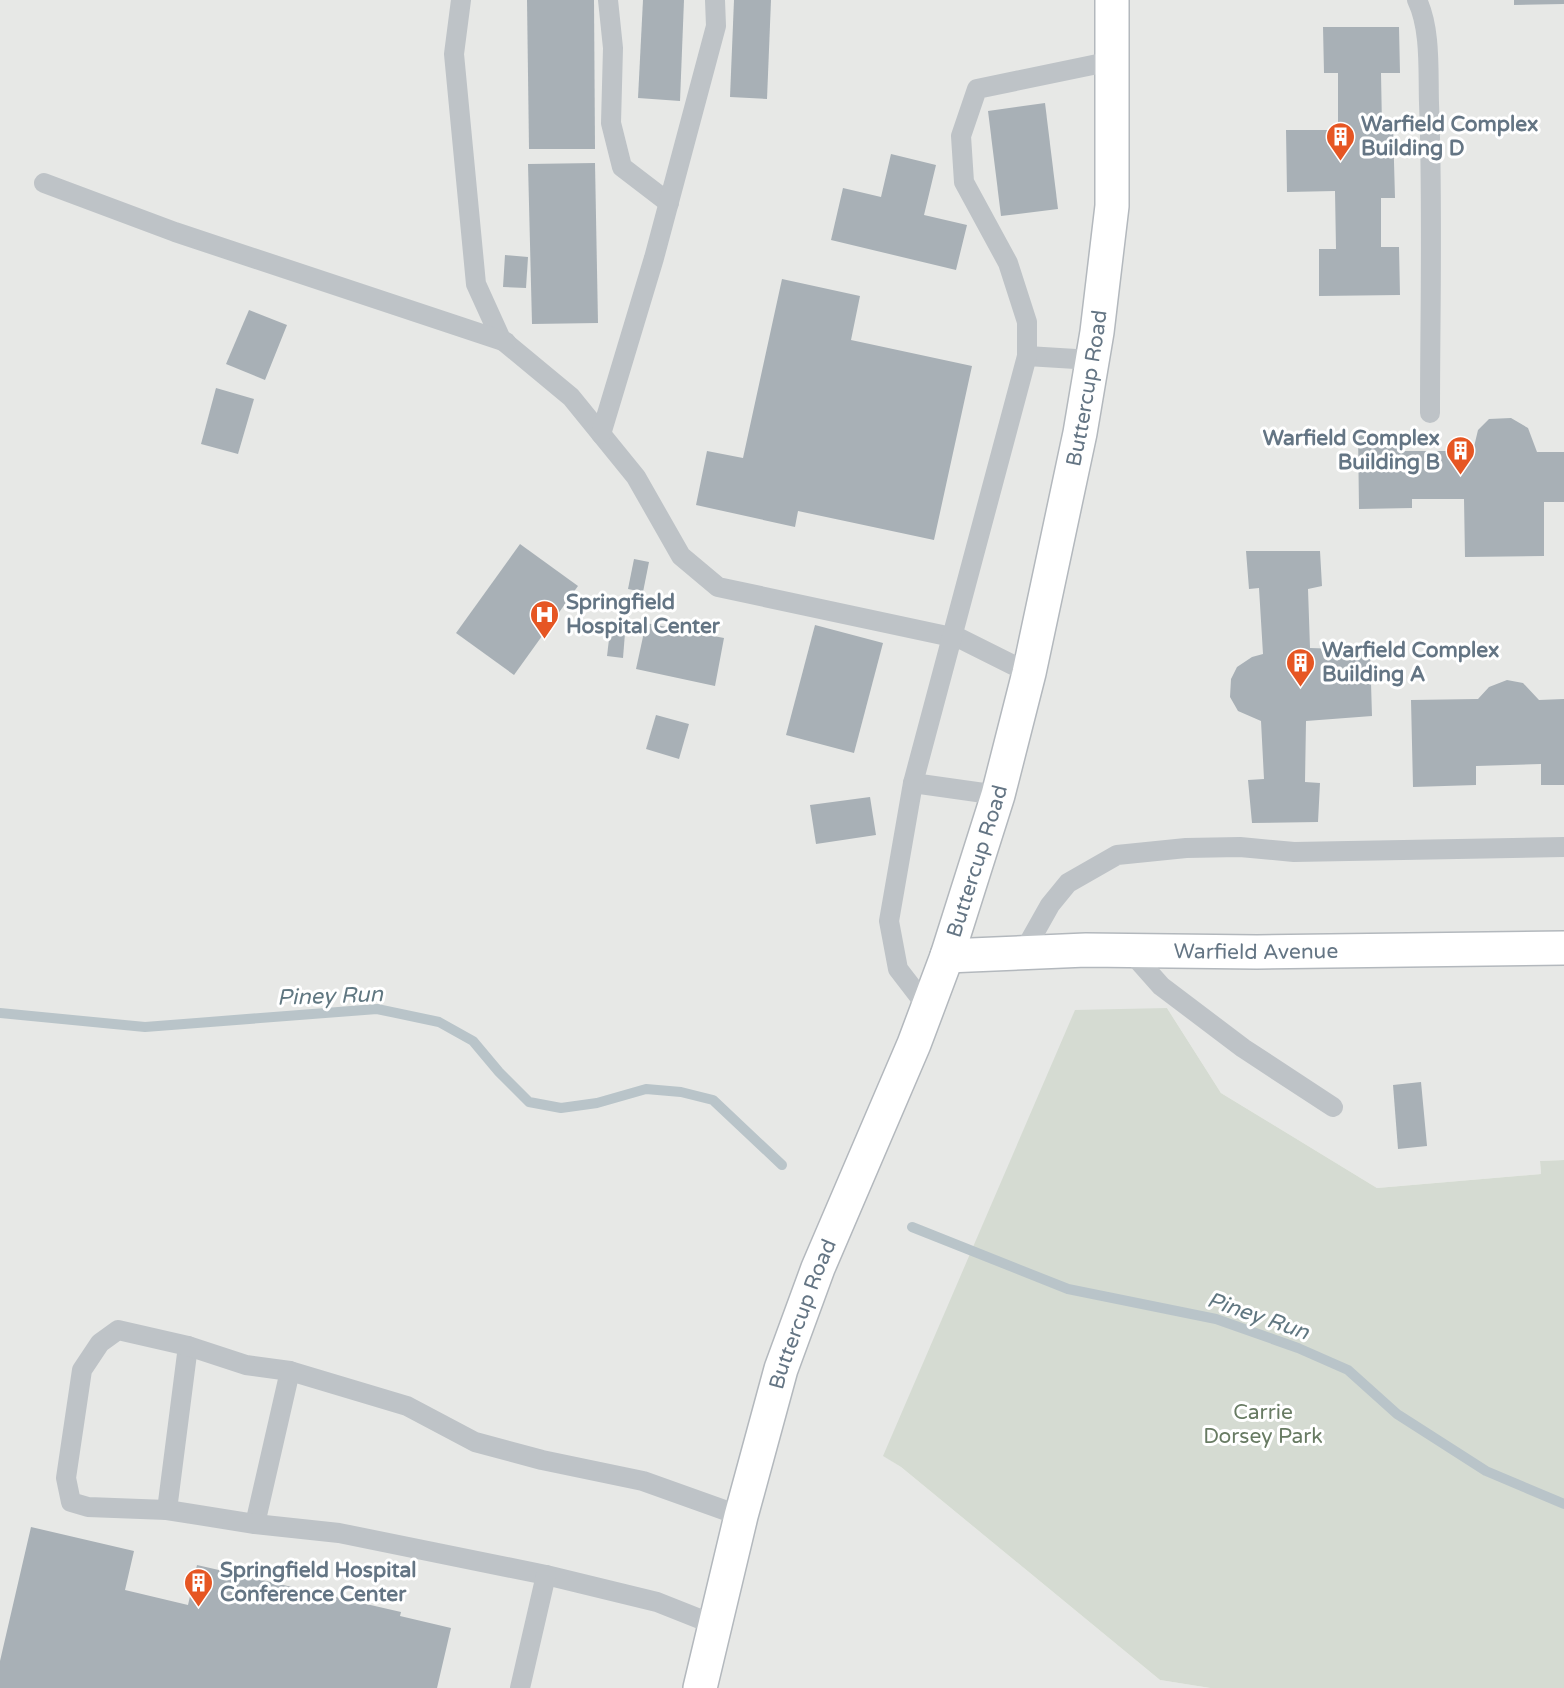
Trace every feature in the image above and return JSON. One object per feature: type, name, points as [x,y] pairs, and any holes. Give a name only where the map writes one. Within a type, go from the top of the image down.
[{"type":"street","name":"Buttercup Road","points":[[700,1688],[741,1516],[785,1358],[818,1268],[928,1008],[947,956],[998,795],[1029,673],[1080,433],[1112,206],[1112,0]]},
{"type":"street","name":"Warfield Avenue","points":[[947,956],[1130,951],[1257,952],[1564,948]]},
{"type":"lane","points":[[461,0],[454,54],[476,284],[501,339],[571,398],[601,434],[636,477],[681,556],[718,587],[953,637],[1029,673]]},
{"type":"lane","points":[[608,0],[613,48],[611,123],[622,167],[669,203]]},
{"type":"lane","points":[[601,434],[669,203],[716,26],[715,0]]},
{"type":"lane","points":[[1417,0],[1422,11],[1428,65],[1431,139],[1430,413]]},
{"type":"lane","points":[[928,1008],[898,969],[889,921],[913,783],[1027,356],[1027,322],[1008,263],[964,182],[961,136],[977,89],[1112,61]]},
{"type":"lane","points":[[44,183],[175,232],[506,342]]},
{"type":"lane","points":[[1027,356],[1092,360]]},
{"type":"lane","points":[[913,783],[998,795]]},
{"type":"lane","points":[[1023,953],[1050,905],[1068,883],[1117,855],[1186,848],[1240,847],[1294,852],[1564,847]]},
{"type":"lane","points":[[1130,951],[1161,986],[1243,1048],[1333,1107]]},
{"type":"lane","points":[[715,1625],[657,1602],[546,1575],[339,1533],[255,1524],[167,1510],[88,1507],[71,1502],[66,1478],[82,1370],[100,1343],[118,1330],[188,1346],[246,1365],[290,1371],[407,1406],[475,1442],[542,1460],[643,1481],[741,1516]]},
{"type":"lane","points":[[167,1510],[188,1346]]},
{"type":"lane","points":[[255,1524],[290,1371]]},
{"type":"lane","points":[[520,1688],[546,1575]]},
{"type":"shaded area","name":"Springfield Hospital Center","points":[[0,0],[1564,0],[1564,1160],[1540,1161],[1541,1174],[1377,1188],[1221,1093],[1167,1008],[884,1456],[901,1467],[1160,1680],[1210,1688],[0,1688]]},
{"type":"green space","name":"Carrie Dorsey Park","points":[[1167,1008],[1221,1093],[1377,1188],[1541,1174],[1540,1161],[1564,1160],[1564,1688],[1210,1688],[1160,1680],[901,1467],[883,1456],[1075,1010]]},
{"type":"building","points":[[527,0],[594,0],[595,149],[529,149]]},
{"type":"building","points":[[643,0],[684,0],[680,101],[638,98]]},
{"type":"building","points":[[734,0],[771,0],[767,99],[730,97]]},
{"type":"building","points":[[1514,0],[1564,0],[1564,4],[1514,5]]},
{"type":"building","name":"Warfield Complex Building D","points":[[1323,27],[1399,27],[1400,73],[1381,73],[1382,127],[1393,126],[1395,198],[1381,198],[1381,247],[1399,247],[1400,295],[1319,296],[1319,249],[1336,249],[1335,191],[1287,192],[1286,130],[1338,130],[1338,73],[1324,73]]},
{"type":"building","points":[[1045,103],[1058,209],[1001,216],[988,111]]},
{"type":"building","points":[[891,154],[936,165],[924,215],[967,225],[956,270],[831,240],[843,188],[881,197]]},
{"type":"building","points":[[595,163],[598,323],[532,324],[528,164]]},
{"type":"building","points":[[505,255],[528,257],[526,288],[503,287]]},
{"type":"building","points":[[782,279],[860,296],[851,340],[972,366],[934,540],[798,511],[795,527],[696,505],[707,451],[743,458]]},
{"type":"building","points":[[249,310],[287,325],[265,380],[226,364]]},
{"type":"building","points":[[216,388],[254,399],[238,454],[201,444]]},
{"type":"building","name":"Warfield Complex Building B","points":[[1511,418],[1528,428],[1537,452],[1564,452],[1564,502],[1544,502],[1544,556],[1465,557],[1464,499],[1412,499],[1412,508],[1359,509],[1358,432],[1405,432],[1405,451],[1473,451],[1478,430],[1489,419]]},
{"type":"building","points":[[520,544],[578,586],[514,675],[456,633]]},
{"type":"building","name":"Warfield Complex Building A","points":[[1246,551],[1320,551],[1322,586],[1308,589],[1310,648],[1370,650],[1372,716],[1306,721],[1305,782],[1320,783],[1318,822],[1252,823],[1248,780],[1264,779],[1261,721],[1238,711],[1230,697],[1231,679],[1237,667],[1252,657],[1263,654],[1259,588],[1249,589]]},
{"type":"building","points":[[634,559],[649,562],[643,592],[628,589]]},
{"type":"building","points":[[646,623],[724,638],[715,686],[636,669]]},
{"type":"building","points":[[815,625],[883,643],[854,753],[786,735]]},
{"type":"building","points":[[610,631],[625,633],[623,658],[607,656]]},
{"type":"building","points":[[1507,680],[1523,683],[1539,700],[1564,699],[1564,785],[1541,785],[1541,764],[1476,766],[1476,785],[1413,787],[1411,700],[1478,699],[1489,687]]},
{"type":"building","points":[[656,715],[689,724],[679,759],[646,749]]},
{"type":"building","points":[[870,797],[876,835],[816,844],[810,805]]},
{"type":"building","points":[[1421,1082],[1427,1146],[1398,1149],[1393,1085]]},
{"type":"building","name":"Springfield Hospital Conference Center","points":[[31,1527],[134,1551],[125,1590],[188,1605],[197,1565],[401,1612],[400,1616],[451,1628],[437,1688],[0,1688],[0,1661]]},
{"type":"waterway","name":"Piney Run","points":[[0,1013],[145,1027],[377,1009],[439,1022],[473,1041],[499,1072],[529,1102],[561,1108],[597,1103],[646,1089],[681,1092],[713,1100],[782,1165]]},
{"type":"waterway","name":"Piney Run","points":[[912,1227],[1068,1289],[1216,1319],[1298,1348],[1348,1370],[1397,1414],[1486,1471],[1564,1504]]},
{"type":"place","name":"Warfield Complex Building D","points":[[1340,162]]},
{"type":"place","name":"Warfield Complex Building B","points":[[1461,476]]},
{"type":"place","name":"Springfield Hospital Center","points":[[545,640]]},
{"type":"place","name":"Warfield Complex Building A","points":[[1301,688]]},
{"type":"place","name":"Springfield Hospital Conference Center","points":[[199,1608]]}]
